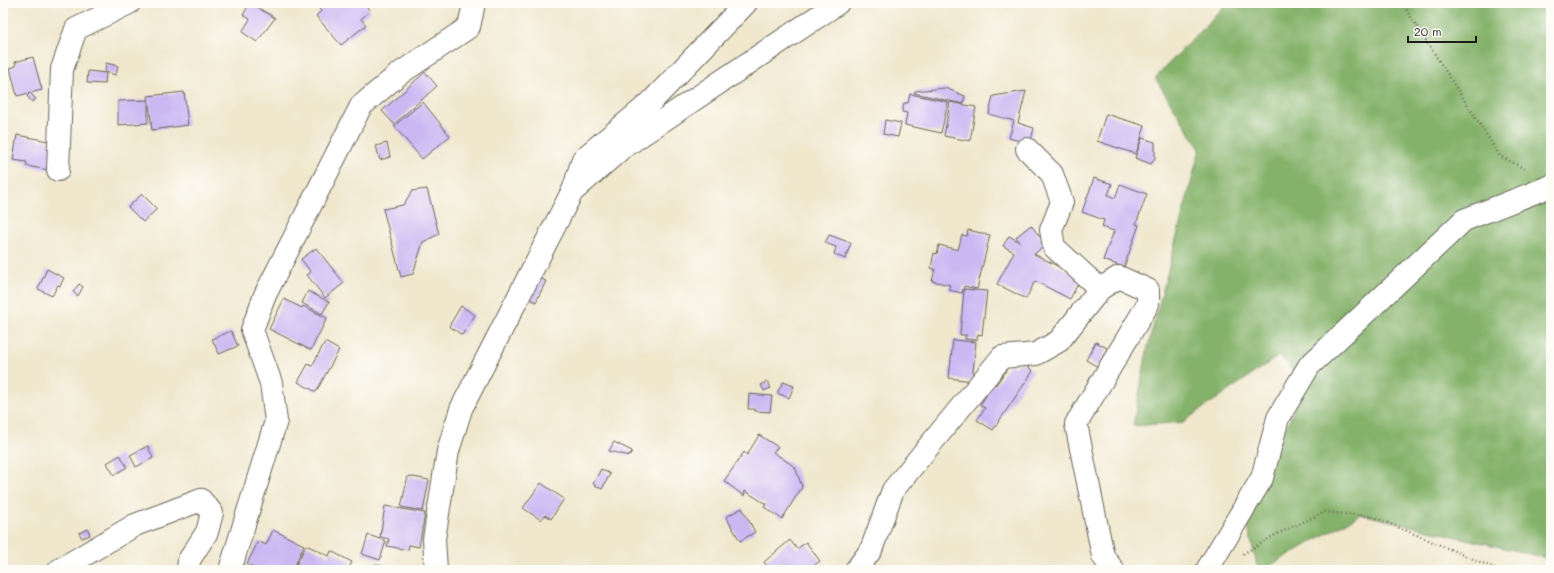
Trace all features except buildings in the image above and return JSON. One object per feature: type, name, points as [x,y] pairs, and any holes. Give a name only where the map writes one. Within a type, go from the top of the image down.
[{"type":"street","points":[[58,170],[62,69],[76,29],[129,3]]},
{"type":"street","points":[[230,570],[276,421],[271,383],[252,330],[265,295],[361,106],[399,74],[469,27],[474,3]]},
{"type":"street","points":[[436,570],[434,539],[448,451],[461,409],[572,192],[583,159],[650,103],[746,3]]},
{"type":"street","points":[[572,192],[622,148],[838,3]]},
{"type":"street","points":[[1027,149],[1052,174],[1062,202],[1051,230],[1054,247],[1100,289]]},
{"type":"street","points":[[1210,564],[1262,478],[1278,418],[1309,366],[1464,220],[1551,186]]},
{"type":"street","points":[[856,570],[871,550],[893,490],[1002,357],[1036,354],[1059,341],[1100,289],[1119,277],[1148,290],[1148,304],[1076,424],[1103,556],[1113,570]]},
{"type":"street","points":[[59,570],[135,525],[201,500],[212,513],[207,532],[189,560],[188,570]]},
{"type":"street","points":[[207,532],[239,539]]},
{"type":"path","points":[[1402,3],[1403,7],[1500,156],[1532,173]]},
{"type":"path","points":[[1210,564],[1225,565],[1275,535],[1325,512],[1374,517],[1499,570]]},
{"type":"green space","points":[[1227,3],[1551,3],[1551,559],[1361,514],[1262,570],[1258,570],[1246,518],[1305,385],[1280,355],[1183,422],[1133,426],[1148,346],[1200,149],[1155,78]]}]
